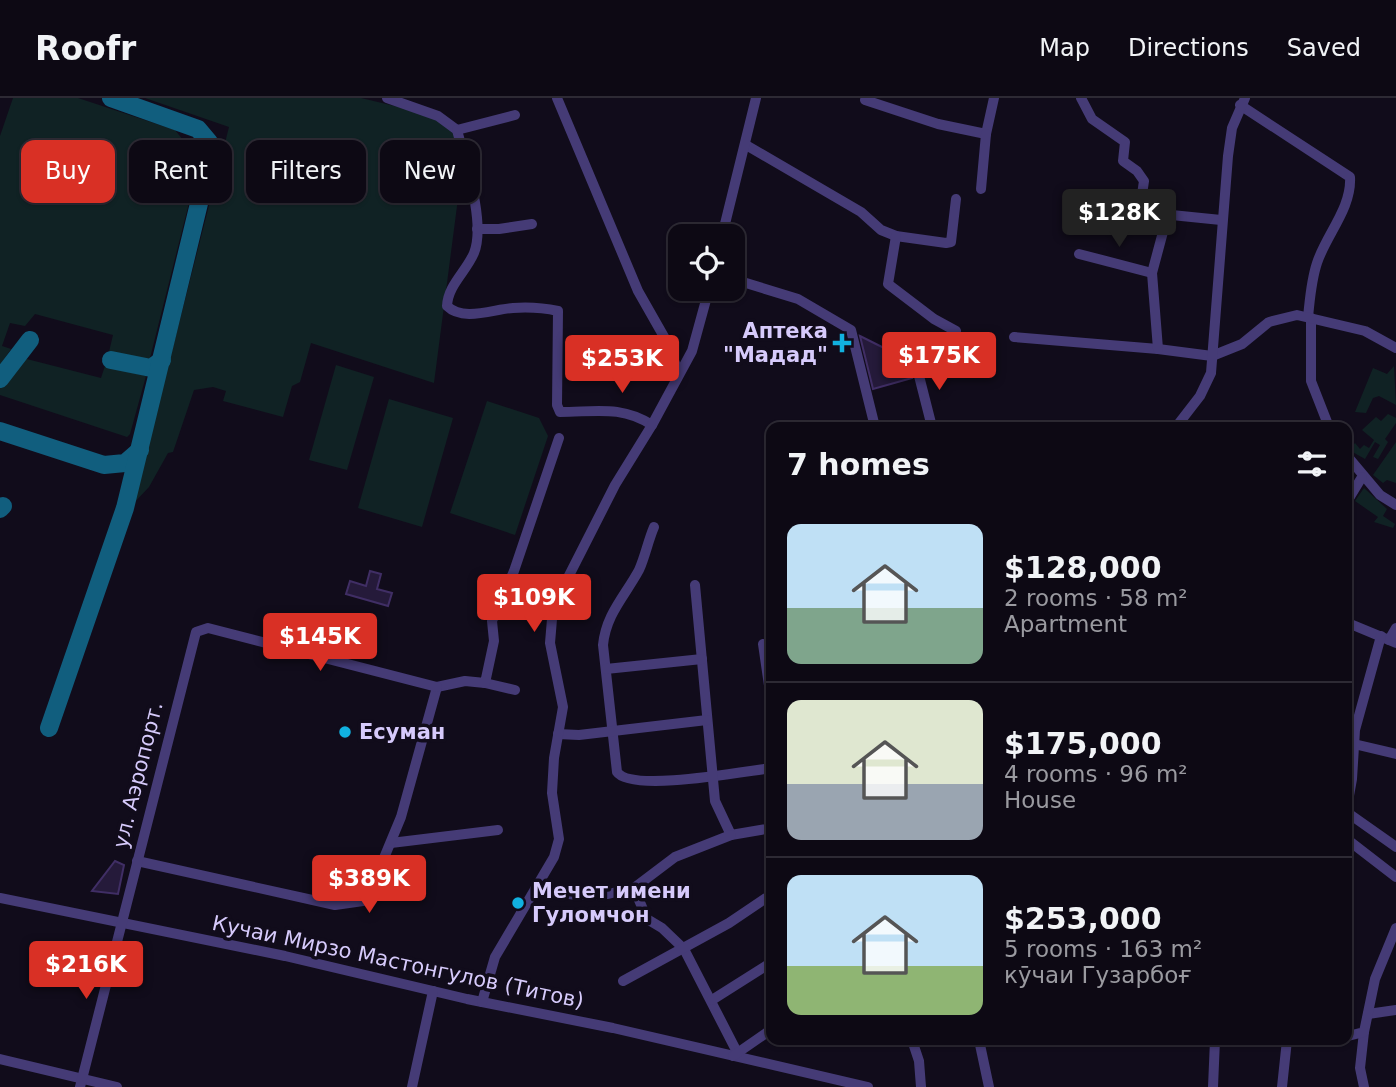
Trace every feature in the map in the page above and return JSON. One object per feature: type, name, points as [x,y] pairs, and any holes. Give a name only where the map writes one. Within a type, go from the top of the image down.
[{"type":"street","points":[[387,98],[438,116],[457,130],[477,214],[477,229],[475,251],[449,295],[447,306],[465,313],[514,308],[558,311],[557,405],[560,412],[617,410],[629,412],[652,425]]},
{"type":"street","points":[[557,98],[638,292],[667,342],[679,374]]},
{"type":"street","points":[[725,224],[756,98]]},
{"type":"street","points":[[981,189],[986,134],[994,98]]},
{"type":"street","points":[[1081,98],[1092,119],[1125,142],[1123,162],[1137,171],[1144,181],[1140,208],[1142,212],[1221,220]]},
{"type":"street","points":[[866,99],[938,124],[986,134]]},
{"type":"street","points":[[1180,422],[1206,386],[1211,373],[1221,220],[1231,138],[1242,102],[1350,177],[1346,202],[1318,260],[1311,282],[1311,381],[1327,422]]},
{"type":"street","points":[[457,130],[515,115]]},
{"type":"street","points":[[746,145],[861,212],[881,230],[896,236],[951,242],[956,199]]},
{"type":"street","points":[[1158,349],[1152,273],[1167,216]]},
{"type":"street","points":[[477,229],[532,224]]},
{"type":"street","points":[[896,236],[888,284],[956,331]]},
{"type":"street","points":[[1079,254],[1152,273]]},
{"type":"street","points":[[745,283],[798,299],[851,330],[874,422]]},
{"type":"street","points":[[482,1002],[495,957],[554,857],[559,839],[552,793],[563,707],[550,643],[554,607],[615,485],[679,374],[696,339],[706,301]]},
{"type":"street","points":[[1014,337],[1212,356],[1242,344],[1269,322],[1297,314],[1365,331],[1396,348]]},
{"type":"street","points":[[916,364],[931,422]]},
{"type":"street","points":[[485,683],[494,641],[492,621],[514,571],[559,438]]},
{"type":"street","points":[[1352,463],[1380,495],[1396,505]]},
{"type":"street","points":[[1352,493],[1362,477]]},
{"type":"street","points":[[654,527],[640,568],[608,621],[603,645],[617,772],[622,778],[684,780],[766,769]]},
{"type":"street","points":[[695,585],[715,801],[731,835]]},
{"type":"street","points":[[1352,625],[1389,640]]},
{"type":"street","name":"ул. Аэропорт.","points":[[81,1083],[193,637],[200,629],[208,628],[437,688]]},
{"type":"street","points":[[1352,779],[1354,744],[1362,696],[1396,628]]},
{"type":"street","points":[[764,644],[766,660]]},
{"type":"street","points":[[606,669],[702,659]]},
{"type":"street","points":[[137,861],[323,903],[353,904],[363,901],[369,894],[401,817],[437,688],[465,681],[516,690]]},
{"type":"street","points":[[558,734],[579,735],[707,720]]},
{"type":"street","points":[[1354,744],[1396,754]]},
{"type":"street","points":[[1352,816],[1396,847]]},
{"type":"street","points":[[535,889],[576,895],[608,894],[634,888],[675,857],[731,835],[766,829]]},
{"type":"street","points":[[391,843],[498,830]]},
{"type":"street","points":[[1352,843],[1396,877]]},
{"type":"street","points":[[634,888],[647,919],[662,928],[684,949],[712,1000],[735,1054],[766,1033]]},
{"type":"street","name":"Кучаи Мирзо Мастонгулов (Титов)","points":[[0,898],[285,956],[482,1002],[735,1054],[868,1087]]},
{"type":"street","points":[[623,981],[684,949],[766,898]]},
{"type":"street","points":[[1364,1087],[1360,1068],[1364,1032],[1375,979],[1396,928]]},
{"type":"street","points":[[712,1000],[766,966]]},
{"type":"street","points":[[412,1087],[433,991]]},
{"type":"street","points":[[1368,1014],[1396,1010]]},
{"type":"street","points":[[1352,1035],[1364,1032]]},
{"type":"street","points":[[914,1045],[919,1061],[921,1087]]},
{"type":"street","points":[[980,1045],[989,1087]]},
{"type":"street","points":[[1213,1087],[1215,1045]]},
{"type":"street","points":[[1282,1087],[1286,1045]]},
{"type":"street","points":[[0,1059],[81,1083],[117,1087]]},
{"type":"shaded area","points":[[13,98],[78,98],[175,130],[183,140],[129,140],[129,203],[189,203],[150,358],[146,360],[109,352],[113,335],[35,314],[25,326],[10,323],[2,346],[11,349],[0,365],[0,136]]},
{"type":"shaded area","points":[[145,98],[361,98],[424,113],[455,130],[458,140],[380,140],[380,203],[457,203],[434,383],[311,343],[300,382],[292,386],[283,417],[223,401],[226,391],[213,387],[194,390],[173,452],[168,453],[149,487],[133,504],[210,203],[232,203],[232,140],[226,140],[229,127]]},
{"type":"shaded area","points":[[19,357],[101,378],[105,366],[146,376],[130,434],[127,437],[0,395],[0,385]]},
{"type":"shaded area","points":[[336,365],[374,377],[347,470],[309,460]]},
{"type":"shaded area","points":[[1394,366],[1396,405],[1379,396],[1373,398],[1366,413],[1355,412],[1373,368],[1387,374]]},
{"type":"shaded area","points":[[389,399],[453,418],[422,527],[358,508]]},
{"type":"shaded area","points":[[487,401],[539,418],[548,436],[515,535],[450,513]]},
{"type":"shaded area","points":[[1388,414],[1396,418],[1396,423],[1385,439],[1388,442],[1378,459],[1373,457],[1380,445],[1375,442],[1365,459],[1352,452],[1355,443],[1360,449],[1364,445],[1369,448],[1374,440],[1362,430],[1376,417],[1381,421]]},
{"type":"shaded area","points":[[1396,442],[1396,483],[1387,480],[1383,483],[1373,475]]},
{"type":"shaded area","points":[[1364,488],[1387,509],[1383,516],[1395,524],[1393,528],[1374,522],[1378,517],[1355,501]]},
{"type":"building","points":[[860,336],[910,361],[912,378],[873,389]]},
{"type":"building","points":[[370,571],[381,574],[377,589],[392,593],[388,606],[346,594],[350,581],[366,586]]},
{"type":"building","points":[[115,861],[124,865],[118,894],[92,891]]},
{"type":"taxiway","points":[[49,728],[125,508],[211,154],[209,142],[198,129],[111,98]]},
{"type":"taxiway","points":[[0,379],[30,340]]},
{"type":"taxiway","points":[[111,360],[151,368],[162,360]]},
{"type":"taxiway","points":[[0,431],[104,465],[125,463],[140,450]]},
{"type":"taxiway","points":[[0,509],[3,506]]},
{"type":"place","name":"Аптека \"Мадад\"","points":[[842,343]]},
{"type":"place","name":"Есуман","points":[[345,732]]},
{"type":"place","name":"Мечет имени Гуломчон","points":[[518,903]]}]
